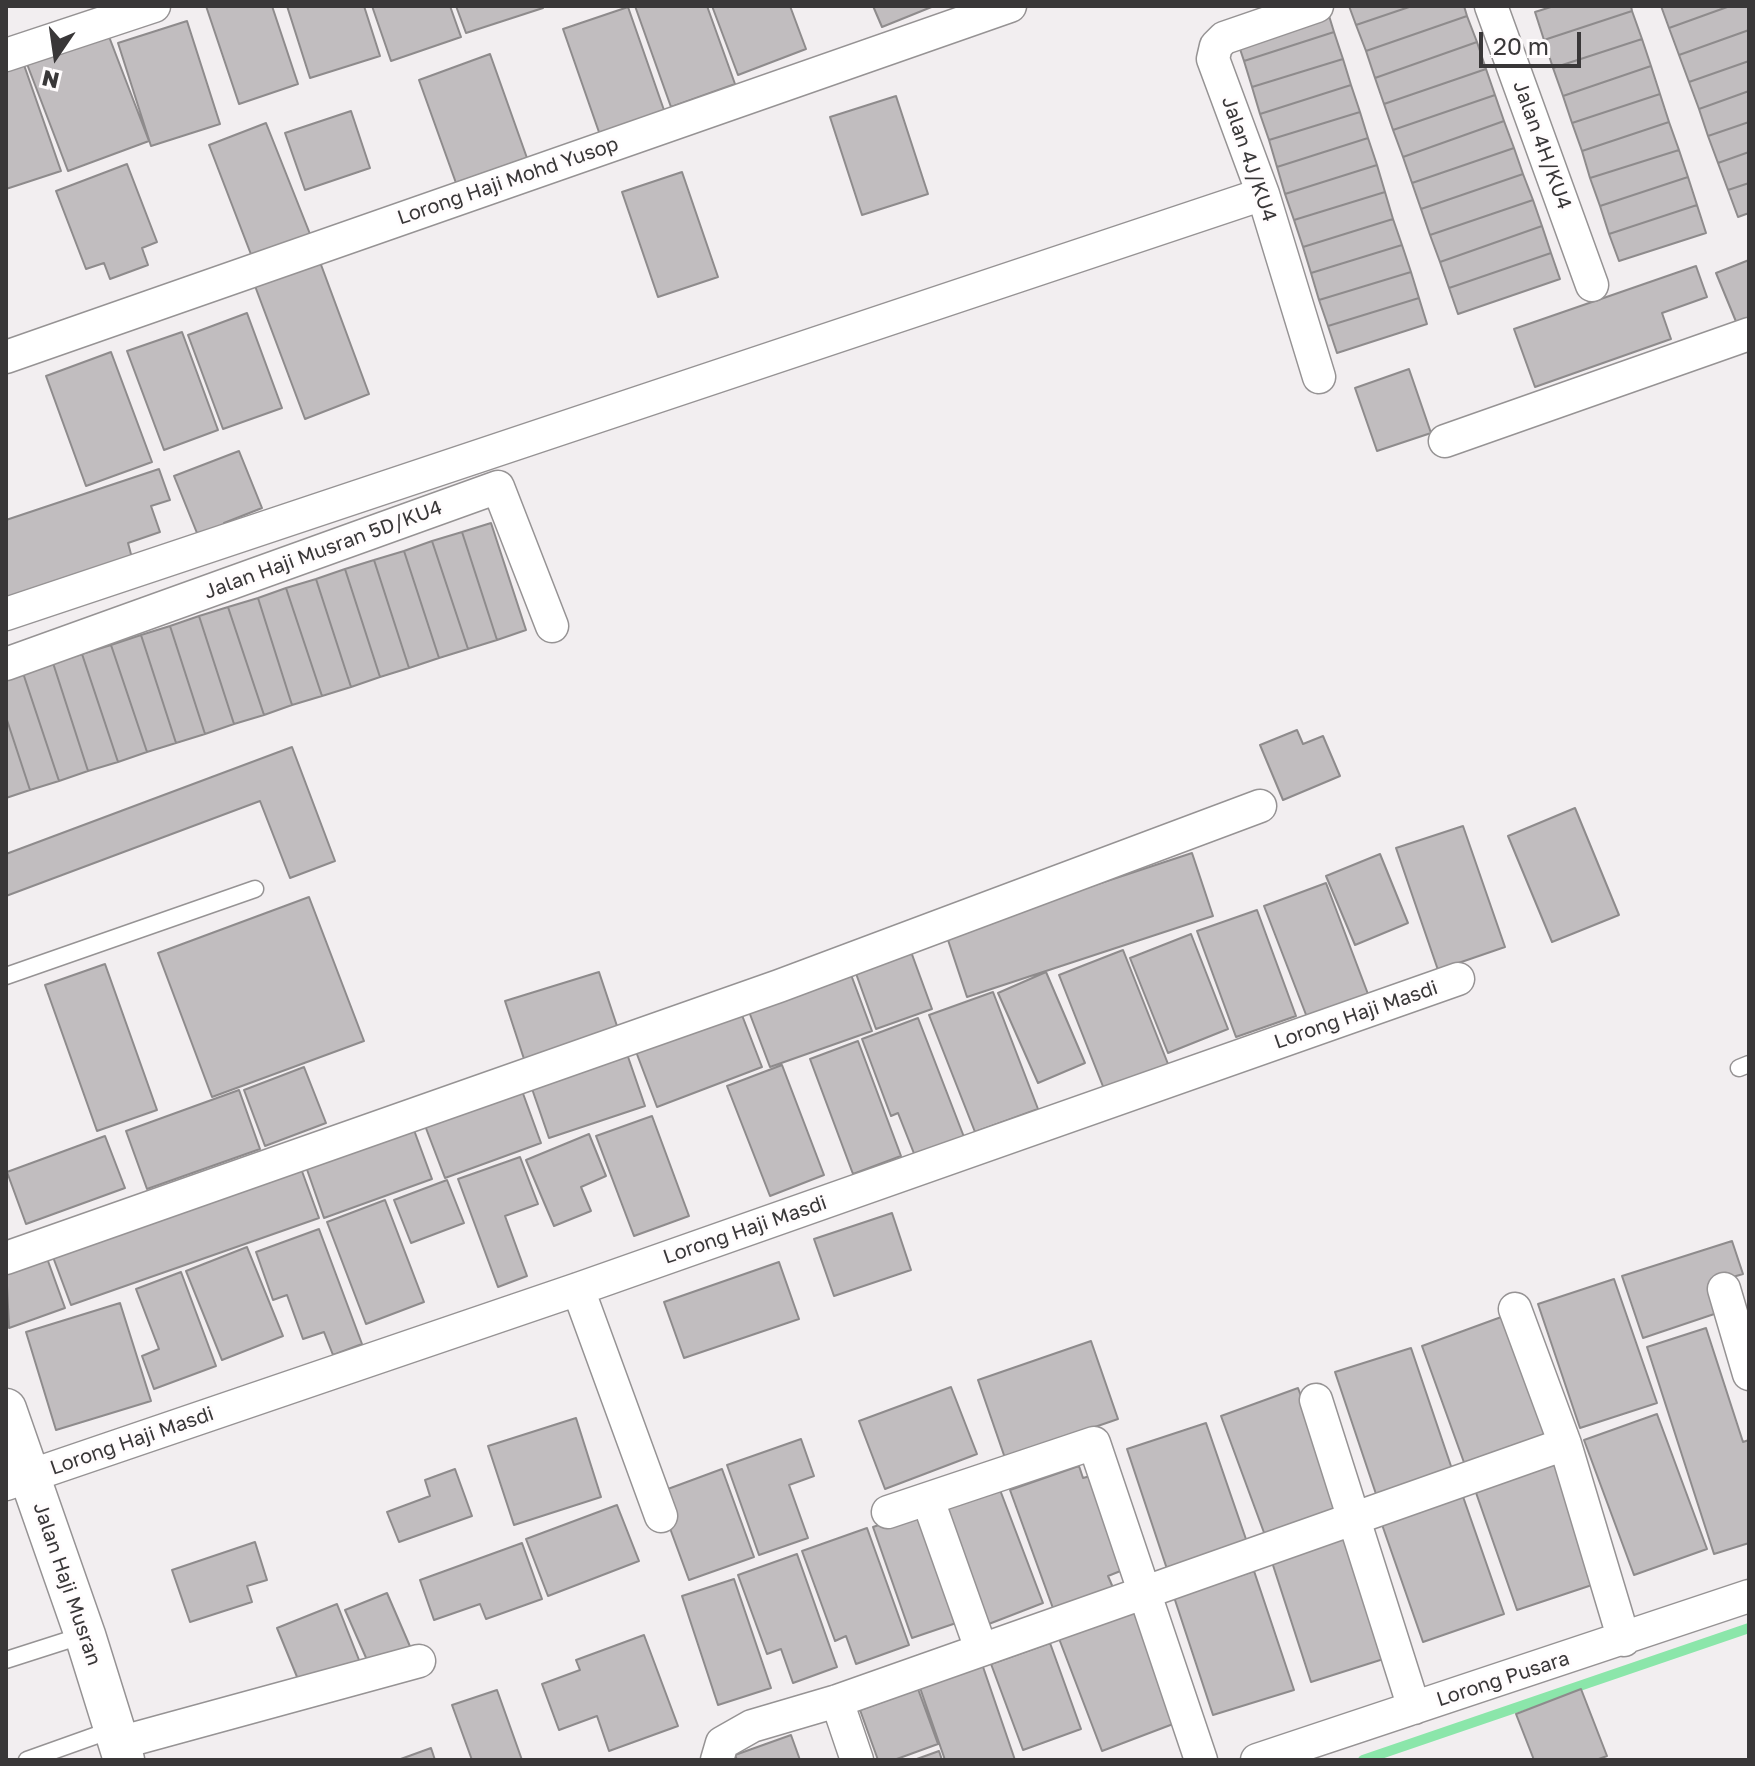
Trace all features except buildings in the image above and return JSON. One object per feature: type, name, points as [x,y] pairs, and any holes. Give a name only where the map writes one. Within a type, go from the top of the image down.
[{"type":"street","points":[[6,55],[154,6]]},
{"type":"street","name":"Lorong Haji Mohd Yusop","points":[[6,357],[1010,6]]},
{"type":"street","name":"Jalan 4J/KU4","points":[[1317,6],[1224,38],[1216,46],[1213,59],[1263,194],[1319,377]]},
{"type":"street","name":"Jalan 4H/KU4","points":[[1491,6],[1592,285]]},
{"type":"street","points":[[6,614],[1263,194]]},
{"type":"street","points":[[1445,441],[1749,334]]},
{"type":"street","name":"Jalan Haji Musran 5D/KU4","points":[[6,664],[498,487],[552,626]]},
{"type":"street","points":[[6,1258],[779,986],[1260,806]]},
{"type":"street","name":"Lorong Haji Masdi","points":[[18,1480],[578,1289],[1458,979]]},
{"type":"street","points":[[578,1289],[661,1516]]},
{"type":"street","points":[[1724,1289],[1742,1361],[1749,1374]]},
{"type":"street","points":[[1515,1309],[1565,1444],[1624,1640]]},
{"type":"street","points":[[1316,1400],[1414,1708]]},
{"type":"street","name":"Jalan Haji Musran","points":[[6,1409],[18,1480],[85,1635],[112,1742]]},
{"type":"street","points":[[888,1512],[1094,1443],[1201,1760]]},
{"type":"street","points":[[717,1760],[722,1743],[752,1726],[837,1701],[1565,1444]]},
{"type":"street","points":[[928,1500],[981,1649]]},
{"type":"street","name":"Lorong Pusara","points":[[1257,1760],[1749,1596]]},
{"type":"street","points":[[112,1742],[419,1661]]},
{"type":"street","points":[[837,1701],[857,1760]]},
{"type":"lane","points":[[6,976],[255,889]]},
{"type":"lane","points":[[6,1660],[85,1635]]},
{"type":"lane","points":[[27,1760],[59,1748],[112,1742]]},
{"type":"waterway","points":[[1363,1760],[1749,1628]]}]
